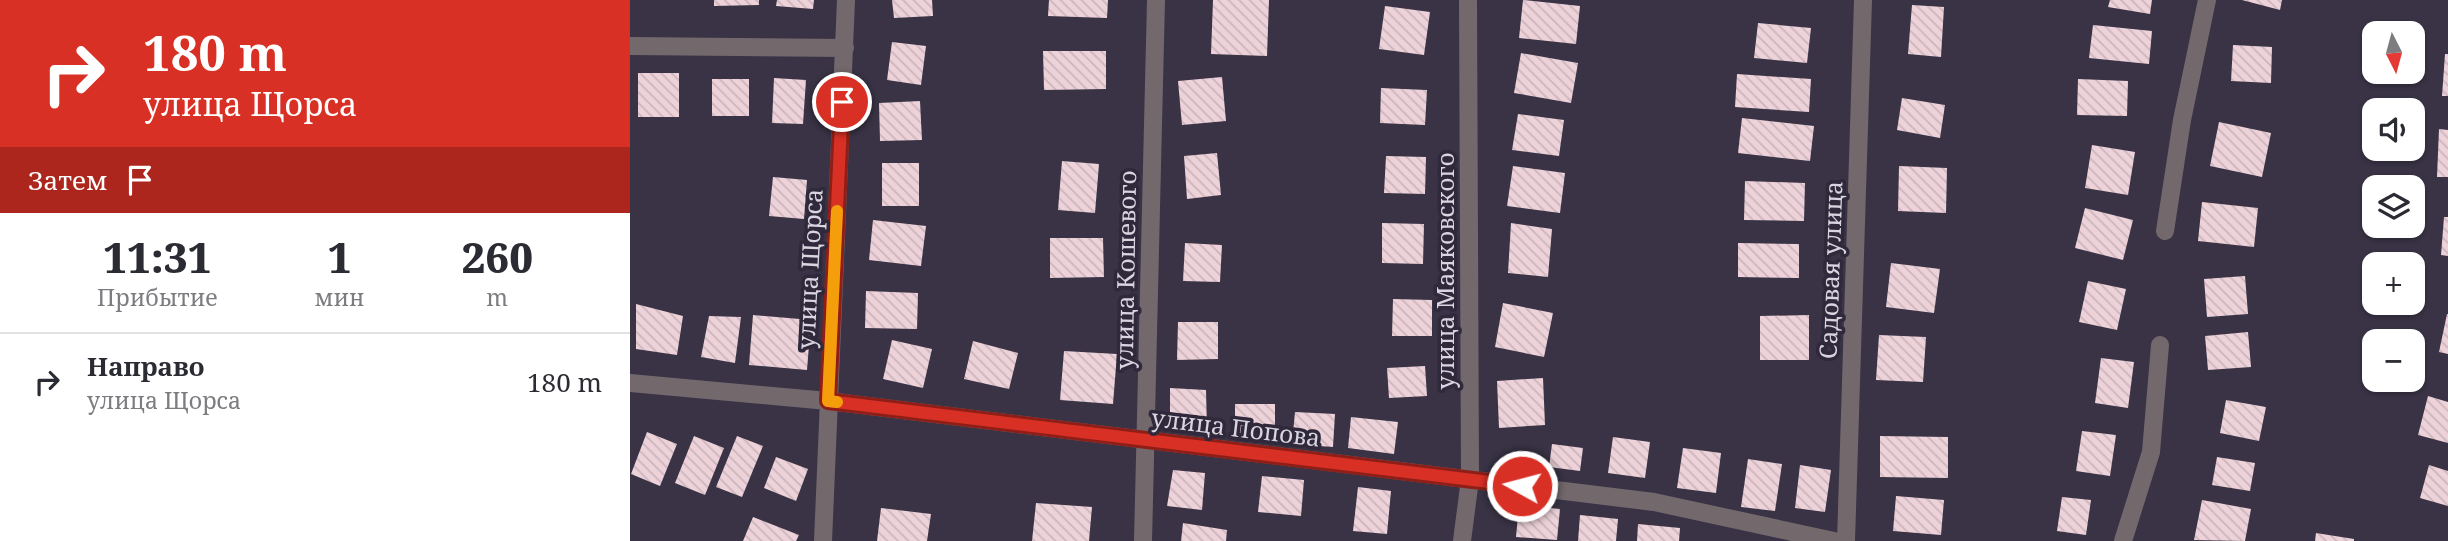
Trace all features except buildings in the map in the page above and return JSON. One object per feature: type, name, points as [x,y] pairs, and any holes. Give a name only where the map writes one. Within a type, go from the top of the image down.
[{"type":"street","name":"улица Щорса","points":[[823,541],[846,0]]},
{"type":"street","name":"улица Кошевого","points":[[1143,541],[1156,0]]},
{"type":"street","name":"улица Маяковского","points":[[1462,541],[1470,480],[1468,0]]},
{"type":"street","name":"Садовая улица","points":[[1846,541],[1863,0]]},
{"type":"street","points":[[2165,231],[2182,120],[2207,0]]},
{"type":"street","points":[[630,46],[845,48]]},
{"type":"street","points":[[2123,541],[2151,452],[2160,345]]},
{"type":"street","name":"улица Попова","points":[[630,383],[828,401],[1654,502],[1834,541]]},
{"type":"slow traffic","points":[[837,211],[828,401],[837,402]]},
{"type":"route","points":[[842,102],[828,401],[1522,486]]}]
